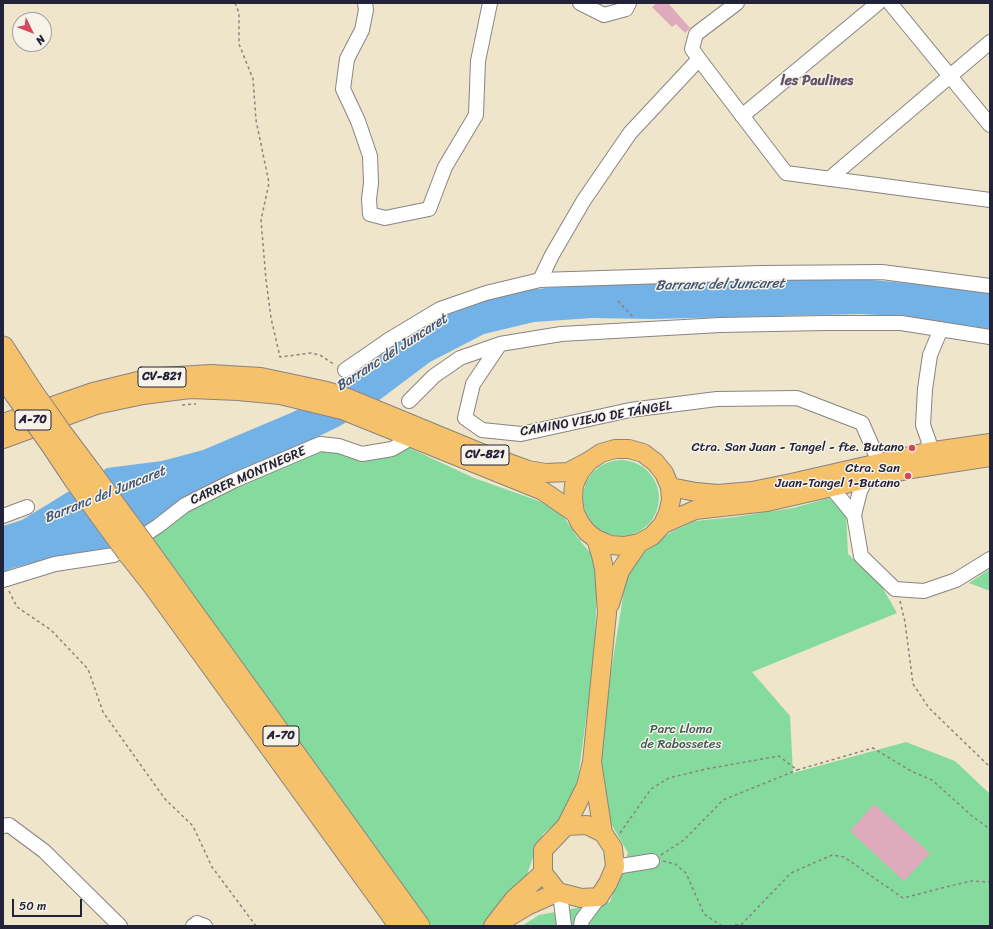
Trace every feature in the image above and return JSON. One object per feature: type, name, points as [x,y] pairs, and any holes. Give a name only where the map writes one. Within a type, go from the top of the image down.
[{"type":"highway","name":"A-70","points":[[3,347],[23,393],[56,439],[136,549],[419,926]]},
{"type":"highway","name":"A-70","points":[[3,376],[23,393]]},
{"type":"highway","name":"A-70","points":[[136,549],[159,592],[400,926]]},
{"type":"main road","name":"CV-821","points":[[3,423],[93,392],[162,377],[211,374],[260,376],[327,391],[348,398],[412,438],[543,491],[575,513]]},
{"type":"main road","name":"CV-821","points":[[3,439],[96,405],[143,395],[190,389],[280,395],[381,418],[528,470],[546,473],[568,472],[601,453],[615,449],[630,449],[643,453],[655,462],[664,473],[670,487],[671,500],[668,512],[663,524],[652,536],[639,543],[624,546],[610,545],[596,539],[587,532],[575,513],[573,499],[574,485],[580,472],[589,461]]},
{"type":"main road","points":[[670,487],[718,494],[752,491],[927,452],[990,444]]},
{"type":"main road","name":"CV-821","points":[[663,524],[695,510],[767,502],[911,469],[990,457]]},
{"type":"main road","name":"CV-821","points":[[543,873],[543,850],[566,826],[586,786],[592,762],[607,613],[602,555],[596,539]]},
{"type":"main road","name":"CV-821","points":[[607,613],[620,571],[639,543]]},
{"type":"main road","name":"CV-821","points":[[592,762],[613,848],[615,867]]},
{"type":"main road","points":[[566,826],[587,825],[610,835]]},
{"type":"main road","points":[[494,926],[529,905],[559,893],[581,898],[599,897],[608,883],[615,867]]},
{"type":"main road","points":[[494,926],[514,899],[543,873],[559,893]]},
{"type":"street","points":[[366,3],[362,30],[347,59],[344,89],[358,121],[370,156],[370,214],[385,218],[428,209],[445,167],[476,115],[478,61],[490,3]]},
{"type":"street","points":[[580,3],[604,15],[626,9],[629,3]]},
{"type":"street","points":[[737,3],[696,34],[692,49],[786,173],[990,200]]},
{"type":"street","points":[[742,116],[878,3]]},
{"type":"street","points":[[890,3],[990,125]]},
{"type":"street","points":[[829,179],[990,42]]},
{"type":"street","points":[[540,280],[552,255],[584,200],[630,133],[699,59]]},
{"type":"street","points":[[341,368],[440,309],[486,293],[540,280],[760,273],[882,272],[990,286]]},
{"type":"street","points":[[409,401],[434,376],[460,358],[500,344],[561,334],[720,325],[901,323],[990,337]]},
{"type":"street","points":[[927,452],[929,442],[923,425],[925,389],[930,355],[941,329]]},
{"type":"street","name":"CAMINO VIEJO DE TÁNGEL","points":[[500,344],[473,384],[465,418],[482,430],[521,434],[630,410],[717,399],[797,398],[862,423],[879,462]]},
{"type":"street","name":"CARRER MONTNEGRE","points":[[3,580],[55,564],[114,555],[158,526],[185,505],[233,481],[320,444],[339,446],[362,454],[392,449],[412,438]]},
{"type":"street","points":[[867,478],[860,491],[854,515],[861,556],[895,589],[924,591],[956,580],[990,559]]},
{"type":"street","points":[[831,487],[854,515]]},
{"type":"street","points":[[3,516],[27,507]]},
{"type":"street","points":[[3,826],[9,825],[44,851],[120,926]]},
{"type":"street","points":[[615,867],[652,861]]},
{"type":"street","points":[[559,893],[564,926]]},
{"type":"street","points":[[581,926],[582,920],[599,897]]},
{"type":"street","points":[[193,926],[197,923],[205,926]]},
{"type":"path","points":[[235,3],[239,13],[239,44],[253,79],[256,120],[269,183],[261,220],[271,318],[280,357],[311,353],[320,355],[341,368]]},
{"type":"path","points":[[175,405],[199,403]]},
{"type":"path","points":[[3,580],[17,607],[50,630],[88,669],[103,712],[165,799],[193,826],[212,867],[256,926]]},
{"type":"path","points":[[895,589],[902,603],[913,684],[929,708],[990,767]]},
{"type":"path","points":[[652,861],[684,840],[723,800],[797,770],[873,748],[911,771],[932,780],[972,816],[990,829]]},
{"type":"path","points":[[610,835],[651,789],[669,778],[706,769],[779,756],[797,770]]},
{"type":"path","points":[[729,926],[742,924],[791,873],[832,855],[844,857],[903,898],[970,881],[990,882]]},
{"type":"path","points":[[652,861],[664,861],[675,864],[686,873],[704,914],[722,926]]},
{"type":"green space","points":[[320,444],[362,454],[401,444],[474,478],[539,501],[562,514],[577,537],[592,555],[597,568],[595,652],[578,778],[569,805],[563,817],[543,834],[536,848],[527,875],[487,926],[427,926],[148,536],[187,506]]},
{"type":"green space","points":[[614,460],[628,460],[642,466],[653,477],[659,491],[659,505],[656,513],[648,525],[642,530],[628,536],[614,536],[600,530],[589,519],[583,505],[583,491],[589,477],[600,466]]},
{"type":"green space","name":"Parc Lloma de Rabossetes","points":[[829,498],[846,513],[848,554],[881,585],[897,613],[752,672],[790,716],[793,773],[906,742],[955,761],[990,794],[990,926],[522,926],[539,915],[610,902],[628,853],[606,815],[599,765],[605,709],[627,572],[640,555],[671,532],[695,521],[735,517],[793,508]]},
{"type":"green space","points":[[990,569],[990,591],[969,583]]},
{"type":"water","name":"Barranc del Juncaret","points":[[696,280],[872,280],[990,292],[990,329],[900,316],[861,314],[651,319],[592,318],[534,322],[484,334],[430,362],[362,413],[338,427],[184,501],[113,548],[41,561],[3,572],[3,526],[22,520],[107,468],[162,461],[203,450],[293,412],[346,383],[412,332],[453,311],[511,292],[555,287]]},
{"type":"building","points":[[657,3],[668,3],[690,28],[685,33],[676,24],[672,27],[652,7]]},
{"type":"building","points":[[874,804],[930,853],[904,881],[850,831]]},
{"type":"place","name":"Ctra. San Juan - Tangel - fte. Butano","points":[[912,448]]},
{"type":"place","name":"Ctra. San Juan-Tangel 1-Butano","points":[[908,476]]},
{"type":"district","name":"les Paulines","points":[[817,81]]}]
